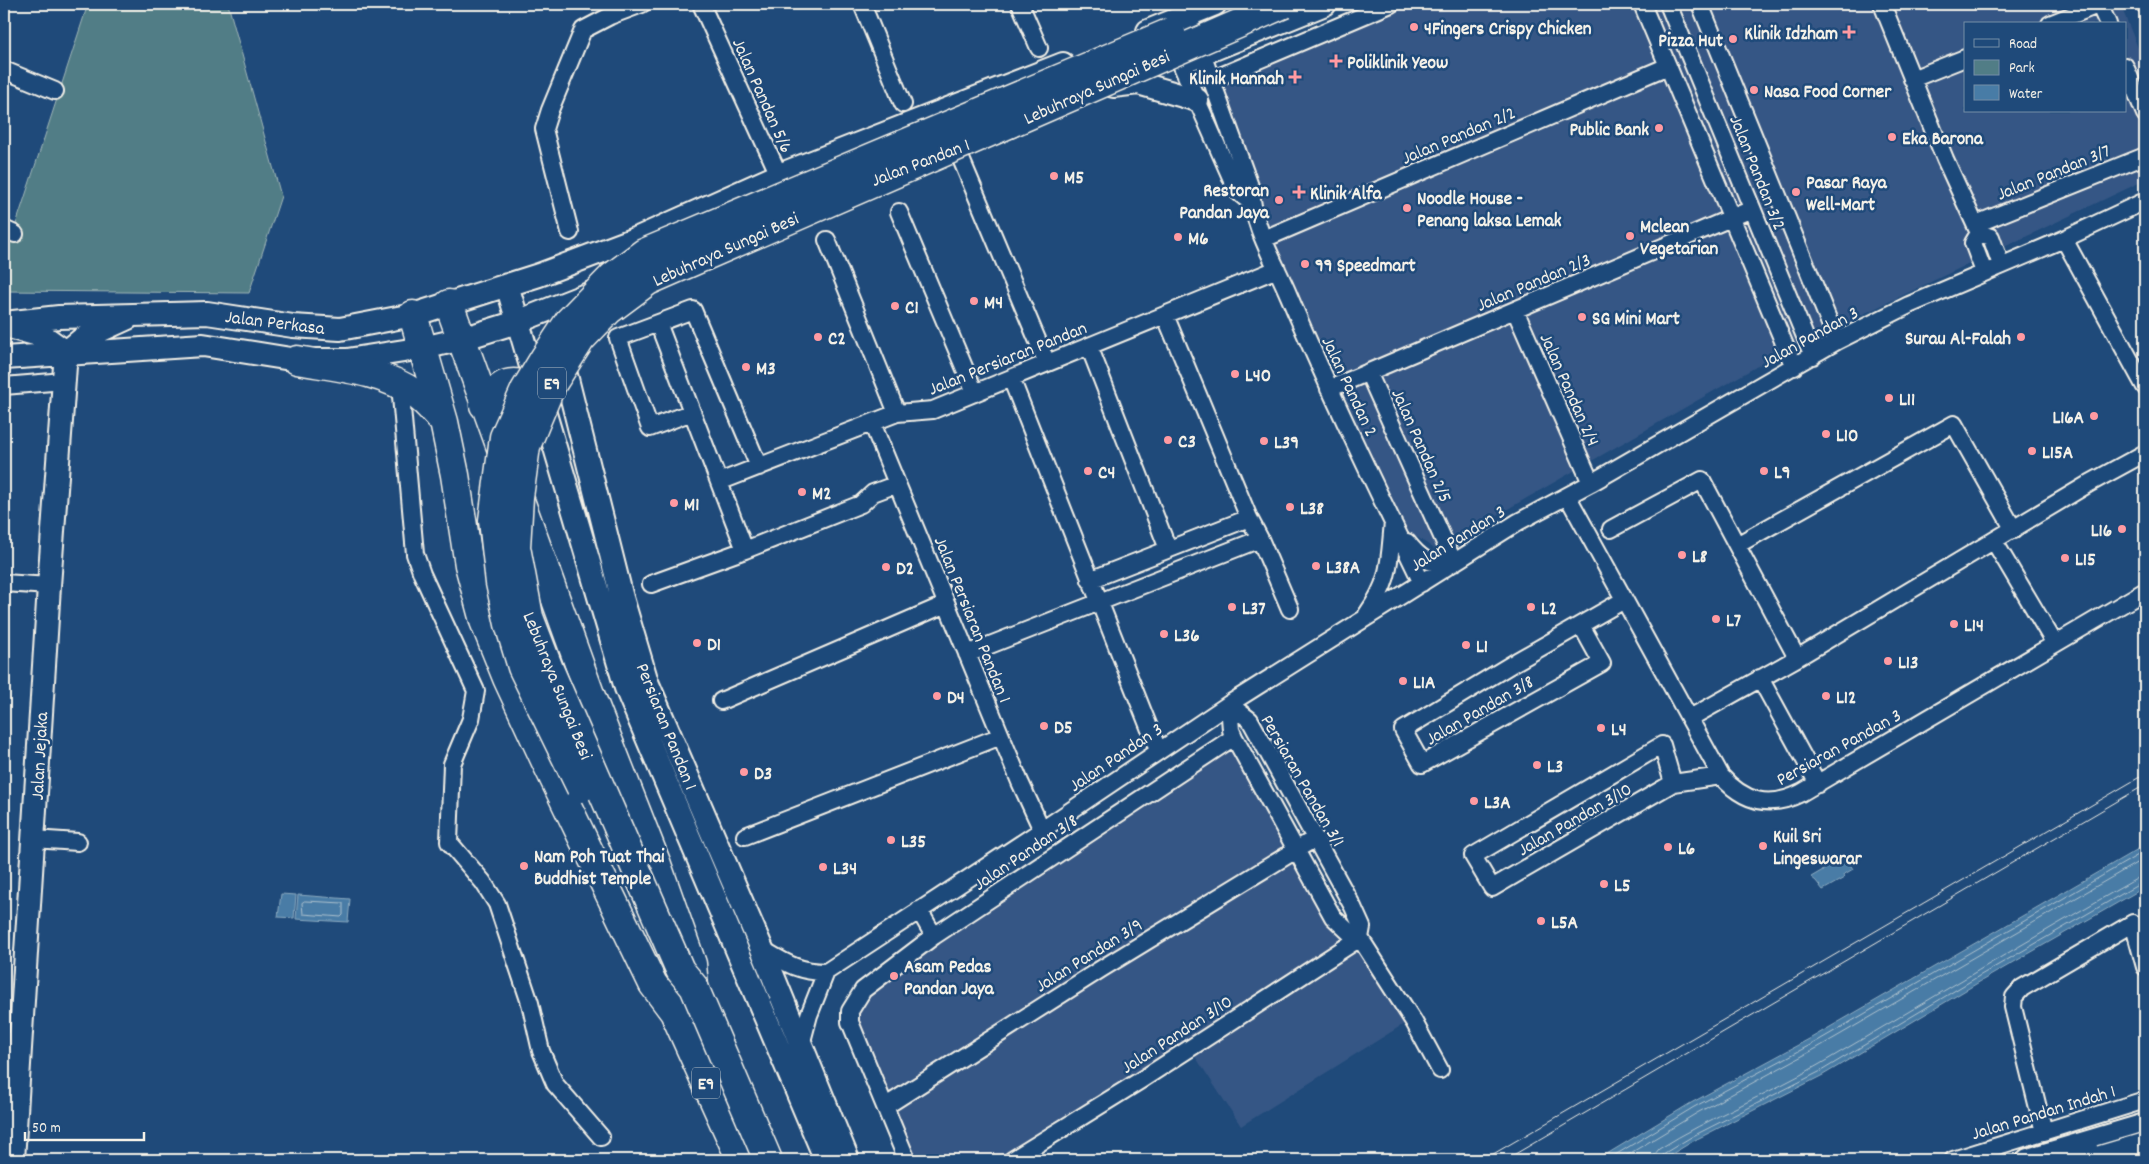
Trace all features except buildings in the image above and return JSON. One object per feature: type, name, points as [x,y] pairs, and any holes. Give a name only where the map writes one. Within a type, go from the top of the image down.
[{"type":"highway","name":"Lebuhraya Sungai Besi","points":[[741,1160],[674,1012],[661,970],[605,840],[522,667],[509,624],[500,583],[493,520],[504,437],[525,390],[544,357],[569,321],[612,277],[644,253],[1238,4]]},
{"type":"highway","name":"Lebuhraya Sungai Besi","points":[[768,1160],[694,987],[680,970],[549,669],[529,617],[516,548],[518,497],[526,446],[551,386],[581,339],[609,310],[648,281],[1284,4]]},
{"type":"highway","points":[[449,304],[590,694],[656,862],[692,964],[694,987]]},
{"type":"highway","points":[[413,315],[444,422],[475,592],[484,621],[507,678],[653,984],[674,1012]]},
{"type":"highway","points":[[297,360],[371,374],[400,385],[416,394],[444,422]]},
{"type":"highway","points":[[484,405],[495,391],[505,384],[518,382],[537,389]]},
{"type":"highway","points":[[475,592],[479,562],[487,552],[506,543],[527,548],[540,559]]},
{"type":"highway","points":[[2101,1160],[2145,1147]]},
{"type":"main road","name":"Jalan Pandan 1","points":[[539,275],[640,236],[779,175],[1215,4]]},
{"type":"main road","name":"Jalan Pandan 1","points":[[518,322],[630,275],[1113,86],[1202,54],[1325,4]]},
{"type":"main road","points":[[1113,86],[1138,83],[1196,100]]},
{"type":"main road","name":"Jalan Perkasa","points":[[4,324],[59,316],[207,313],[293,326],[340,329],[413,315],[539,275]]},
{"type":"main road","name":"Persiaran Pandan 1","points":[[539,275],[550,309],[622,598],[647,682],[762,949],[801,1045],[838,1155]]},
{"type":"main road","points":[[566,378],[571,342],[580,323],[630,275]]},
{"type":"main road","name":"Persiaran Pandan 1","points":[[507,285],[626,688],[816,1138],[838,1155]]},
{"type":"main road","points":[[4,324],[45,337],[66,352],[82,340],[138,314]]},
{"type":"main road","name":"Jalan Perkasa","points":[[4,358],[66,352],[203,345],[297,360],[347,360],[423,348],[462,339],[518,322]]},
{"type":"main road","name":"Jalan Jejaka","points":[[13,1160],[12,1064],[33,839],[66,352]]},
{"type":"main road","points":[[2028,1160],[2145,1125]]},
{"type":"main road","points":[[2115,1134],[2128,1140],[2135,1146],[2142,1160]]},
{"type":"street","points":[[570,232],[544,129],[550,110],[583,30],[610,16],[642,4]]},
{"type":"street","name":"Jalan Pandan 5/6","points":[[701,4],[779,175]]},
{"type":"street","points":[[862,4],[903,104]]},
{"type":"street","points":[[1020,4],[1039,48]]},
{"type":"street","points":[[1211,80],[1391,4]]},
{"type":"street","points":[[1642,4],[1794,367]]},
{"type":"street","name":"Jalan Pandan 3/2","points":[[1668,4],[1813,356]]},
{"type":"street","name":"Jalan Pandan 3/2","points":[[1700,4],[1837,341]]},
{"type":"street","points":[[1882,4],[1945,159],[1977,228],[1991,237],[2001,265]]},
{"type":"street","points":[[2055,22],[2099,4],[2107,22]]},
{"type":"street","name":"Jalan Pandan 2","points":[[1188,15],[1251,189],[1251,203],[1264,239],[1329,389],[1422,583]]},
{"type":"street","name":"Jalan Pandan 2","points":[[1163,25],[1237,191],[1251,203]]},
{"type":"street","points":[[1912,79],[1964,58]]},
{"type":"street","name":"Jalan Pandan 2/2","points":[[1264,239],[1668,66]]},
{"type":"street","points":[[2126,68],[2145,114]]},
{"type":"street","points":[[4,70],[56,91]]},
{"type":"street","points":[[956,147],[1047,363]]},
{"type":"street","name":"Jalan Pandan 3/7","points":[[1977,228],[2145,156]]},
{"type":"street","name":"Jalan Pandan 3","points":[[826,972],[1042,830],[1158,750],[1518,522],[1591,483],[1837,341],[1908,305],[2064,239],[2145,201]]},
{"type":"street","name":"Jalan Pandan 2/3","points":[[1329,389],[1752,209]]},
{"type":"street","points":[[899,212],[975,392]]},
{"type":"street","points":[[1977,228],[1973,243],[1984,272]]},
{"type":"street","points":[[2064,239],[2145,387]]},
{"type":"street","points":[[827,240],[897,413]]},
{"type":"street","name":"Jalan Persiaran Pandan","points":[[719,482],[897,413],[933,410],[1278,269]]},
{"type":"street","points":[[692,412],[650,428],[618,338],[693,310],[759,467]]},
{"type":"street","name":"Jalan Pandan 2/4","points":[[1515,310],[1591,483]]},
{"type":"street","points":[[1166,315],[1248,518],[1260,538],[1290,609]]},
{"type":"street","points":[[658,323],[745,550]]},
{"type":"street","points":[[1089,346],[1168,549]]},
{"type":"street","name":"Jalan Pandan 2/5","points":[[1368,372],[1452,564]]},
{"type":"street","points":[[1010,378],[1158,750]]},
{"type":"street","points":[[4,386],[64,381]]},
{"type":"street","points":[[400,385],[415,554],[422,574],[476,691],[471,718],[452,764],[449,842],[483,882],[497,904],[530,1003],[540,1051],[555,1084],[600,1137]]},
{"type":"street","name":"Jalan Persiaran Pandan 1","points":[[872,423],[1001,736],[1042,830]]},
{"type":"street","points":[[1737,545],[1954,424],[2014,530]]},
{"type":"street","points":[[1690,718],[1797,658],[2145,452]]},
{"type":"street","points":[[1611,529],[1702,480],[1797,658]]},
{"type":"street","points":[[652,584],[861,504],[873,493],[897,484]]},
{"type":"street","name":"Persiaran Pandan 3","points":[[1568,496],[1721,776],[1740,794],[1751,799],[1763,801],[1777,802],[1789,799],[1818,784],[2145,591]]},
{"type":"street","points":[[1090,580],[1248,518]]},
{"type":"street","points":[[1393,522],[1414,552],[1422,558],[1432,563],[1452,564]]},
{"type":"street","points":[[1364,620],[1386,582],[1393,522]]},
{"type":"street","points":[[967,654],[1260,538]]},
{"type":"street","points":[[1994,541],[2055,644]]},
{"type":"street","points":[[4,583],[49,586]]},
{"type":"street","name":"Jalan Pandan 3/8","points":[[1581,625],[1602,663],[1422,764],[1403,730],[1581,625],[1624,600]]},
{"type":"street","points":[[721,701],[946,604]]},
{"type":"street","points":[[1760,678],[1818,784]]},
{"type":"street","name":"Persiaran Pandan 3/1","points":[[1229,704],[1231,730],[1234,737],[1333,917],[1350,933],[1360,938],[1414,1022],[1440,1070]]},
{"type":"street","name":"Persiaran Pandan 3/1","points":[[1229,704],[1250,720],[1353,907],[1362,927],[1360,938]]},
{"type":"street","points":[[745,836],[1001,736]]},
{"type":"street","name":"Jalan Pandan 3/8","points":[[886,1106],[850,1022],[850,1011],[863,990],[934,936],[1234,737]]},
{"type":"street","name":"Jalan Pandan 3/10","points":[[1662,746],[1673,783],[1492,888],[1473,856],[1662,746]]},
{"type":"street","points":[[1673,783],[1721,776]]},
{"type":"street","points":[[33,839],[78,842]]},
{"type":"street","name":"Jalan Pandan 3/9","points":[[886,1106],[1101,969],[1314,839]]},
{"type":"street","points":[[919,910],[934,936]]},
{"type":"street","points":[[2044,1132],[2013,1007],[2014,997],[2022,988],[2133,923],[2145,967]]},
{"type":"street","name":"Jalan Pandan 3/10","points":[[1012,1160],[1141,1080],[1360,938]]},
{"type":"street","points":[[762,949],[796,968],[813,972],[826,972],[809,1015],[801,1045]]},
{"type":"street","name":"Jalan Pandan Indah 1","points":[[1953,1160],[2145,1100]]},
{"type":"street","points":[[886,1106],[907,1160]]},
{"type":"shaded area","points":[[1375,4],[2120,4],[2145,65],[2145,180],[1775,356],[1436,550],[1404,528],[1200,75]]},
{"type":"shaded area","points":[[1232,745],[1407,1022],[1241,1126],[1187,1044],[1002,1160],[913,1160],[855,1020],[861,1001],[940,938]]},
{"type":"green space","points":[[88,4],[228,4],[281,196],[249,293],[4,291],[4,261]]},
{"type":"water","points":[[2145,845],[2145,887],[1981,981],[1823,1075],[1695,1140],[1662,1160],[1597,1160],[1691,1103],[1811,1038]]},
{"type":"water","points":[[1845,857],[1853,869],[1843,875],[1844,878],[1823,890],[1811,877]]},
{"type":"water","points":[[281,894],[296,895],[294,918],[278,917]]},
{"type":"water","points":[[298,895],[350,899],[348,922],[296,919]]},
{"type":"tram line","points":[[1483,1160],[2145,774]]},
{"type":"tram line","points":[[1505,1160],[2145,785]]},
{"type":"place","name":"4Fingers Crispy Chicken","points":[[1414,27]]},
{"type":"place","name":"Klinik Idzham","points":[[1849,32]]},
{"type":"place","name":"Pizza Hut","points":[[1733,39]]},
{"type":"place","name":"Poliklinik Yeow","points":[[1336,61]]},
{"type":"place","name":"Klinik Hannah","points":[[1295,77]]},
{"type":"place","name":"Nasa Food Corner","points":[[1754,90]]},
{"type":"place","name":"Public Bank","points":[[1659,128]]},
{"type":"place","name":"Eka Barona","points":[[1892,137]]},
{"type":"place","name":"M5","points":[[1054,176]]},
{"type":"place","name":"Klinik Alfa","points":[[1299,192]]},
{"type":"place","name":"Pasar Raya Well-Mart","points":[[1796,192]]},
{"type":"place","name":"Restoran Pandan Jaya","points":[[1279,200]]},
{"type":"place","name":"Noodle House - Penang laksa Lemak","points":[[1407,208]]},
{"type":"place","name":"Mclean Vegetarian","points":[[1630,236]]},
{"type":"place","name":"M6","points":[[1178,237]]},
{"type":"place","name":"99 Speedmart","points":[[1305,264]]},
{"type":"place","name":"M4","points":[[974,301]]},
{"type":"place","name":"C1","points":[[895,306]]},
{"type":"place","name":"SG Mini Mart","points":[[1582,317]]},
{"type":"place","name":"C2","points":[[818,337]]},
{"type":"place","name":"Surau Al-Falah","points":[[2021,337]]},
{"type":"place","name":"M3","points":[[746,367]]},
{"type":"place","name":"L40","points":[[1235,374]]},
{"type":"place","name":"L11","points":[[1889,398]]},
{"type":"place","name":"L16A","points":[[2094,416]]},
{"type":"place","name":"L10","points":[[1826,434]]},
{"type":"place","name":"C3","points":[[1168,440]]},
{"type":"place","name":"L39","points":[[1264,441]]},
{"type":"place","name":"L15A","points":[[2032,451]]},
{"type":"place","name":"C4","points":[[1088,471]]},
{"type":"place","name":"L9","points":[[1764,471]]},
{"type":"place","name":"M2","points":[[802,492]]},
{"type":"place","name":"M1","points":[[674,503]]},
{"type":"place","name":"L38","points":[[1290,507]]},
{"type":"place","name":"L16","points":[[2122,529]]},
{"type":"place","name":"L8","points":[[1682,555]]},
{"type":"place","name":"L15","points":[[2065,558]]},
{"type":"place","name":"L38A","points":[[1316,566]]},
{"type":"place","name":"D2","points":[[886,567]]},
{"type":"place","name":"L37","points":[[1232,607]]},
{"type":"place","name":"L2","points":[[1531,607]]},
{"type":"place","name":"L7","points":[[1716,619]]},
{"type":"place","name":"L14","points":[[1954,624]]},
{"type":"place","name":"L36","points":[[1164,634]]},
{"type":"place","name":"D1","points":[[697,643]]},
{"type":"place","name":"L1","points":[[1466,645]]},
{"type":"place","name":"L13","points":[[1888,661]]},
{"type":"place","name":"L1A","points":[[1403,681]]},
{"type":"place","name":"D4","points":[[937,696]]},
{"type":"place","name":"L12","points":[[1826,696]]},
{"type":"place","name":"D5","points":[[1044,726]]},
{"type":"place","name":"L4","points":[[1601,728]]},
{"type":"place","name":"L3","points":[[1537,765]]},
{"type":"place","name":"D3","points":[[744,772]]},
{"type":"place","name":"L3A","points":[[1474,801]]},
{"type":"place","name":"L35","points":[[891,840]]},
{"type":"place","name":"Kuil Sri Lingeswarar","points":[[1763,846]]},
{"type":"place","name":"L6","points":[[1668,847]]},
{"type":"place","name":"Nam Poh Tuat Thai Buddhist Temple","points":[[524,866]]},
{"type":"place","name":"L34","points":[[823,867]]},
{"type":"place","name":"L5","points":[[1604,884]]},
{"type":"place","name":"L5A","points":[[1541,921]]},
{"type":"place","name":"Asam Pedas Pandan Jaya","points":[[894,976]]}]
